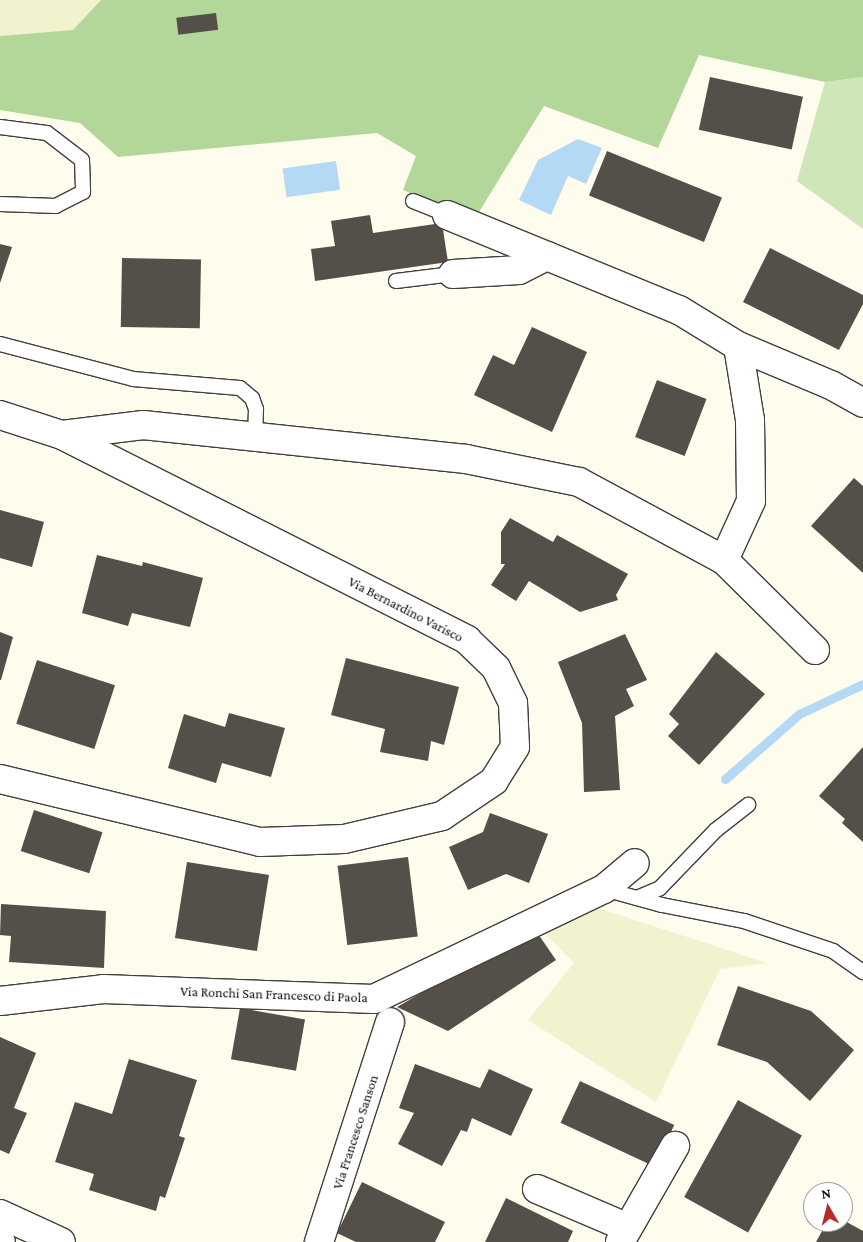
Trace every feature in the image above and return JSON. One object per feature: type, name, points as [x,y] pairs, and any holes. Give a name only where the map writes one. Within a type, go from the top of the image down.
[{"type":"street","points":[[446,214],[679,310],[738,346],[831,385],[863,404]]},
{"type":"street","points":[[453,274],[519,270],[547,256]]},
{"type":"street","points":[[724,560],[750,501],[750,420],[738,346]]},
{"type":"street","name":"Via Bernardino Varisco","points":[[0,415],[62,435],[468,640],[496,668],[513,703],[515,747],[494,781],[442,816],[344,839],[260,842],[0,779]]},
{"type":"street","name":"Via Bernardino Varisco","points":[[62,435],[143,425],[466,459],[579,482],[724,560],[815,650]]},
{"type":"street","name":"Via Ronchi San Francesco di Paola","points":[[0,1001],[104,989],[374,999],[604,888],[635,863]]},
{"type":"street","name":"Via Francesco Sanson","points":[[319,1242],[390,1022]]},
{"type":"street","points":[[537,1189],[623,1234],[675,1146]]},
{"type":"street","points":[[0,1214],[61,1242]]},
{"type":"lane","points":[[0,127],[47,133],[82,160],[83,192],[56,206],[0,204]]},
{"type":"lane","points":[[413,202],[446,214]]},
{"type":"lane","points":[[396,281],[453,274]]},
{"type":"lane","points":[[0,344],[132,379],[240,388],[252,398],[256,409],[255,437]]},
{"type":"lane","points":[[637,898],[660,888],[716,830],[748,805]]},
{"type":"lane","points":[[604,888],[637,898],[744,921],[833,951],[863,972]]},
{"type":"green space","points":[[0,0],[101,0],[73,30],[0,36]]},
{"type":"green space","points":[[101,0],[863,0],[863,77],[825,82],[699,55],[658,148],[544,106],[474,220],[403,190],[416,156],[377,133],[118,157],[80,123],[0,110],[0,36],[73,30]]},
{"type":"green space","points":[[863,77],[863,229],[797,181],[825,82]]},
{"type":"green space","points":[[586,904],[767,963],[720,969],[656,1102],[528,1020],[574,963],[540,928]]},
{"type":"water","points":[[578,139],[602,148],[586,184],[568,176],[551,215],[519,200],[538,160]]},
{"type":"water","points":[[336,161],[340,190],[287,197],[283,169]]},
{"type":"building","points":[[216,13],[218,30],[178,35],[176,18]]},
{"type":"building","points":[[710,77],[803,97],[792,150],[699,130]]},
{"type":"building","points":[[607,151],[722,197],[704,242],[589,196]]},
{"type":"building","points":[[370,215],[373,233],[442,223],[448,262],[315,281],[311,249],[335,246],[331,221]]},
{"type":"building","points":[[0,244],[12,247],[0,283]]},
{"type":"building","points":[[770,248],[863,295],[863,304],[839,350],[743,302]]},
{"type":"building","points":[[122,258],[201,259],[200,328],[121,327]]},
{"type":"building","points":[[532,327],[587,352],[552,432],[474,395],[493,355],[514,365]]},
{"type":"building","points":[[657,380],[706,399],[685,456],[635,437]]},
{"type":"building","points":[[854,478],[863,486],[863,573],[811,526]]},
{"type":"building","points":[[0,510],[44,522],[32,567],[0,558]]},
{"type":"building","points":[[510,518],[553,542],[557,535],[628,574],[616,595],[618,600],[580,612],[529,581],[516,601],[491,585],[505,564],[501,564],[501,532]]},
{"type":"building","points":[[97,555],[142,566],[143,562],[203,578],[190,627],[132,613],[128,626],[82,613]]},
{"type":"building","points":[[0,632],[13,637],[1,680],[0,680]]},
{"type":"building","points":[[625,634],[647,680],[626,689],[634,706],[615,716],[620,790],[584,792],[582,723],[558,662]]},
{"type":"building","points":[[716,652],[765,694],[699,765],[668,736],[679,724],[669,714]]},
{"type":"building","points":[[346,658],[459,687],[444,745],[431,741],[428,761],[380,752],[385,729],[331,715]]},
{"type":"building","points":[[37,660],[115,685],[94,749],[16,724]]},
{"type":"building","points":[[229,713],[285,728],[271,777],[222,763],[216,783],[168,768],[184,714],[225,727]]},
{"type":"building","points":[[863,747],[863,842],[842,823],[845,819],[819,796]]},
{"type":"building","points":[[34,810],[102,832],[89,873],[21,851]]},
{"type":"building","points":[[490,813],[548,834],[529,883],[506,874],[468,890],[449,847],[483,832]]},
{"type":"building","points":[[408,857],[418,936],[347,945],[338,866]]},
{"type":"building","points":[[187,862],[269,875],[257,951],[175,938]]},
{"type":"building","points":[[1,904],[106,911],[104,968],[9,962],[11,936],[0,935]]},
{"type":"building","points":[[534,928],[556,960],[448,1031],[397,1007]]},
{"type":"building","points":[[738,986],[811,1011],[854,1050],[810,1101],[767,1062],[717,1045]]},
{"type":"building","points":[[240,1008],[305,1019],[296,1071],[231,1059]]},
{"type":"building","points":[[0,1037],[36,1053],[14,1108],[27,1113],[9,1154],[0,1150]]},
{"type":"building","points":[[129,1059],[197,1080],[179,1136],[185,1138],[165,1198],[160,1196],[156,1211],[89,1190],[94,1174],[55,1162],[75,1102],[112,1114]]},
{"type":"building","points":[[415,1064],[480,1088],[489,1069],[533,1089],[511,1136],[472,1118],[467,1132],[461,1130],[442,1166],[398,1144],[414,1113],[399,1108]]},
{"type":"building","points":[[580,1081],[674,1125],[655,1167],[561,1123]]},
{"type":"building","points":[[738,1100],[802,1135],[748,1232],[684,1197]]},
{"type":"building","points":[[362,1182],[445,1222],[435,1242],[356,1242],[337,1233]]},
{"type":"building","points":[[506,1198],[573,1231],[568,1242],[485,1242]]},
{"type":"building","points":[[853,1226],[863,1231],[863,1242],[816,1242],[822,1232],[853,1232]]},
{"type":"waterway","points":[[725,779],[799,714],[863,684]]}]
